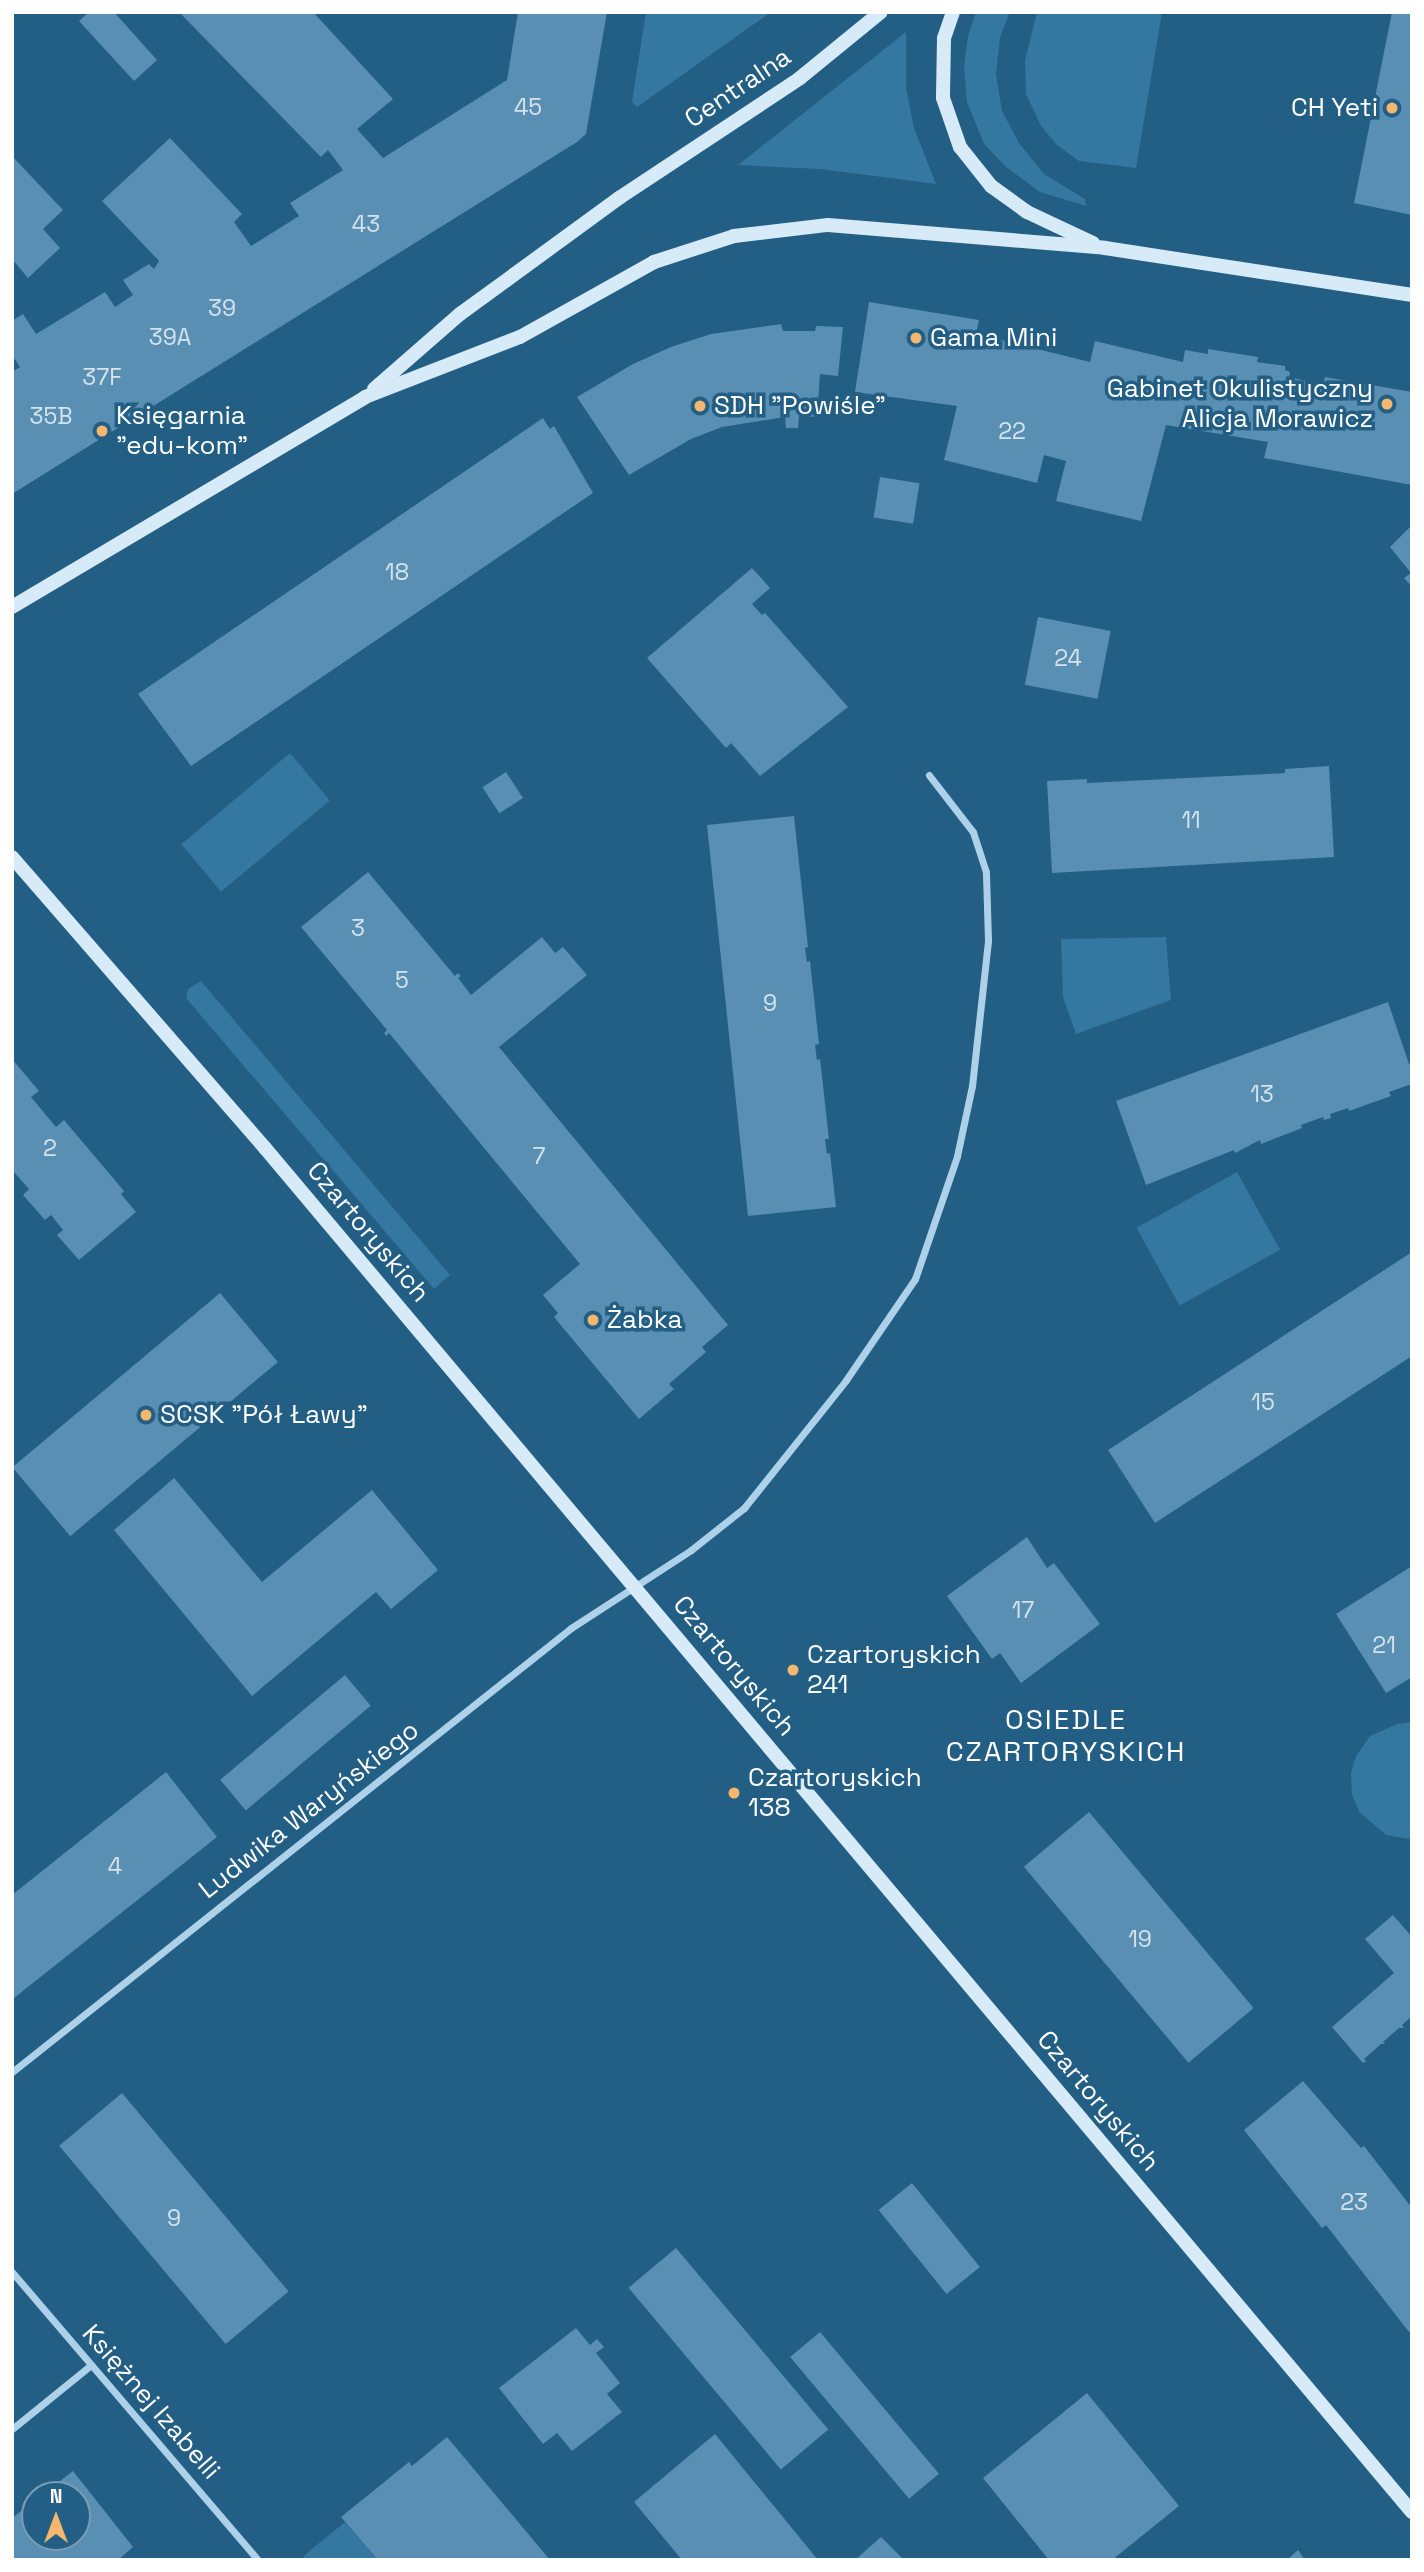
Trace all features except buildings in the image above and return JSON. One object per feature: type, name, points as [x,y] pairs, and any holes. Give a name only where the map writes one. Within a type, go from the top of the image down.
[{"type":"main road","name":"Centralna","points":[[365,397],[460,314],[618,198],[800,78],[881,12]]},
{"type":"main road","points":[[953,12],[944,38],[943,98],[960,147],[990,186],[1027,212],[1105,248]]},
{"type":"main road","points":[[12,607],[365,397],[520,337],[653,262],[734,236],[828,225],[1105,248],[1412,295]]},
{"type":"main road","name":"Czartoryskich","points":[[12,857],[265,1149],[635,1586],[1412,2512]]},
{"type":"street","name":"Ludwika Waryńskiego","points":[[12,2072],[572,1628],[691,1550],[744,1508],[846,1380],[915,1279],[957,1156],[972,1086],[988,940],[986,872],[973,832],[929,775]]},
{"type":"street","name":"Księżnej Izabelli","points":[[12,2272],[258,2560]]},
{"type":"street","points":[[12,2429],[91,2365]]},
{"type":"shaded area","points":[[646,12],[771,12],[637,107],[632,102]]},
{"type":"shaded area","points":[[976,12],[1010,12],[1000,37],[996,74],[1002,111],[1019,143],[1044,174],[1085,199],[1086,206],[1040,192],[1006,167],[984,144],[967,102],[964,67],[968,36]]},
{"type":"shaded area","points":[[1037,12],[1162,12],[1136,168],[1079,161],[1057,145],[1041,126],[1026,94],[1025,60]]},
{"type":"shaded area","points":[[906,32],[906,88],[914,128],[936,184],[820,169],[738,165]]},
{"type":"shaded area","points":[[290,753],[330,800],[221,892],[181,844]]},
{"type":"shaded area","points":[[1166,937],[1171,1000],[1076,1034],[1063,997],[1061,939]]},
{"type":"shaded area","points":[[201,981],[450,1275],[434,1289],[186,998],[188,989]]},
{"type":"shaded area","points":[[1237,1172],[1280,1250],[1180,1306],[1136,1228]]},
{"type":"shaded area","points":[[1412,1722],[1412,1838],[1409,1839],[1386,1835],[1360,1813],[1352,1795],[1351,1773],[1356,1756],[1370,1736],[1397,1724]]},
{"type":"shaded area","points":[[345,2522],[378,2560],[300,2560],[313,2548]]},
{"type":"place","name":"CH Yeti","points":[[1392,108]]},
{"type":"place","name":"Gama Mini","points":[[916,338]]},
{"type":"place","name":"Gabinet Okulistyczny Alicja Morawicz","points":[[1387,404]]},
{"type":"place","name":"SDH \"Powiśle\"","points":[[700,406]]},
{"type":"place","name":"Księgarnia \"edu-kom\"","points":[[102,431]]},
{"type":"place","name":"Żabka","points":[[593,1320]]},
{"type":"place","name":"SCSK \"Pół Ławy\"","points":[[146,1415]]},
{"type":"place","name":"Czartoryskich 241","points":[[793,1670]]},
{"type":"place","name":"Czartoryskich 138","points":[[734,1793]]},
{"type":"district","name":"OSIEDLE CZARTORYSKICH","points":[[1066,1735]]}]
